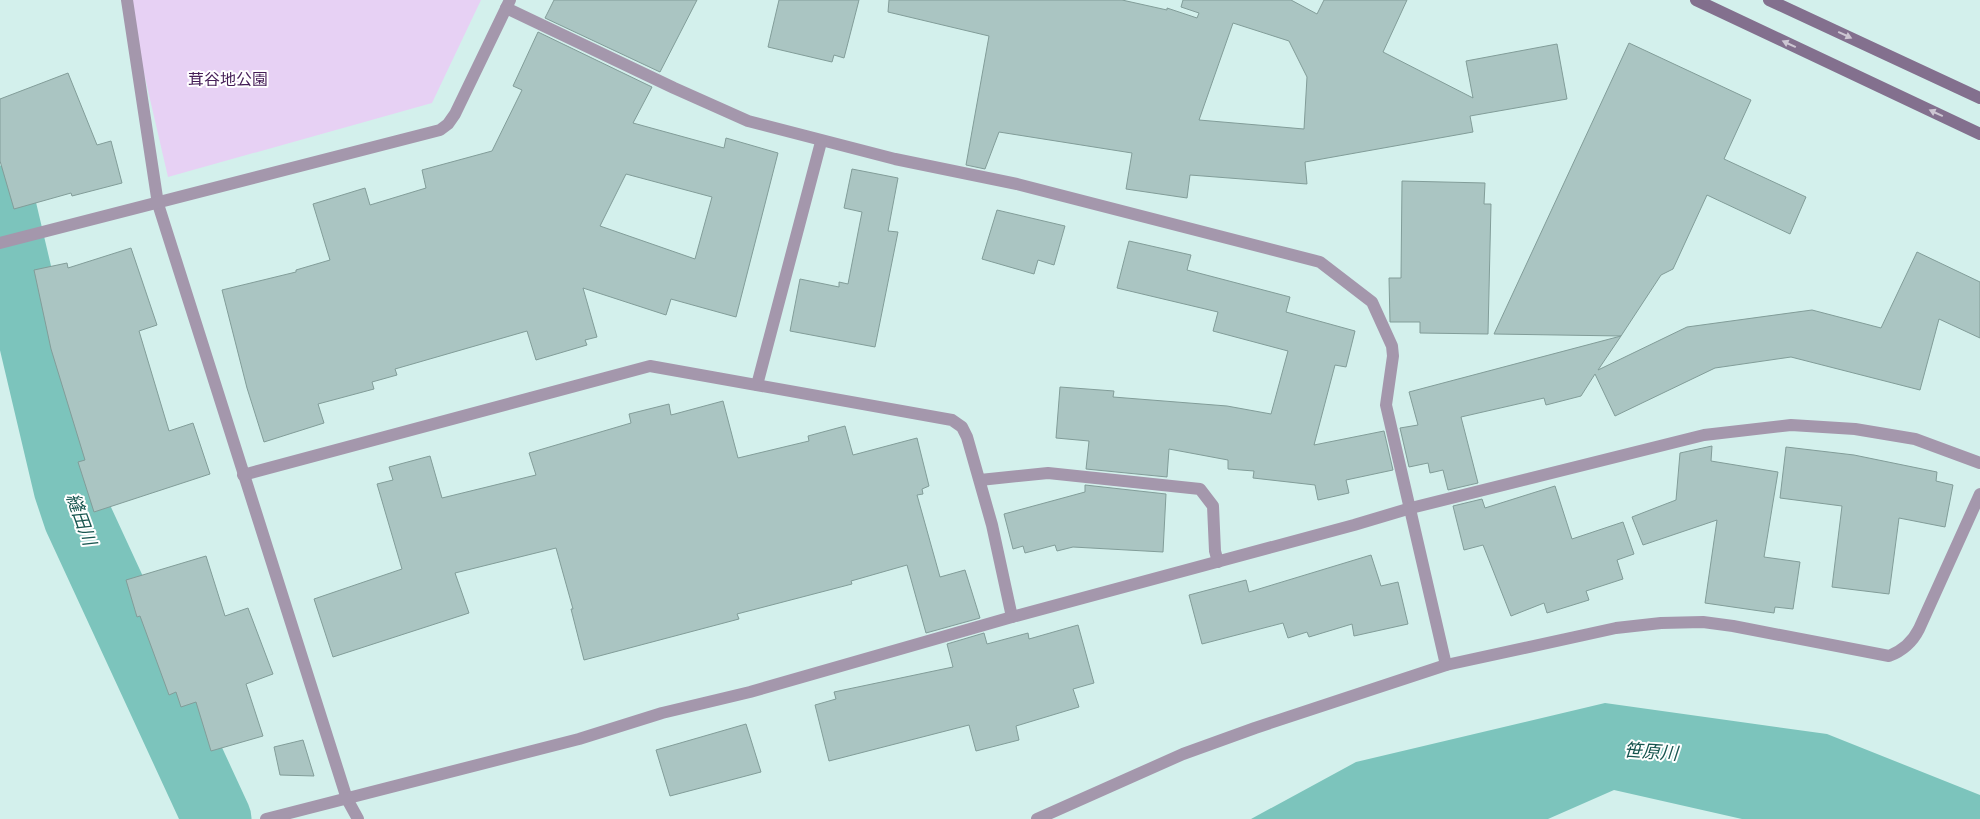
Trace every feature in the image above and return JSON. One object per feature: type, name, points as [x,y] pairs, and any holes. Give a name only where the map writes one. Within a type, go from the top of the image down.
[{"type":"street","points":[[127,0],[158,204],[347,798],[358,819]]},
{"type":"street","points":[[1696,0],[1980,134]]},
{"type":"street","points":[[1769,0],[1980,98]]},
{"type":"street","points":[[0,243],[158,204],[440,130],[448,124],[455,114],[508,4],[748,121],[822,142],[1017,184],[1320,262],[1372,302],[1392,346],[1393,356],[1386,406],[1446,665]]},
{"type":"street","points":[[757,385],[822,142]]},
{"type":"street","points":[[243,475],[639,367],[670,368],[952,420],[962,427],[967,437],[980,480],[1012,616]]},
{"type":"street","points":[[266,819],[580,739],[662,713],[750,692],[1012,616],[1218,562],[1411,508],[1704,435],[1791,425],[1855,429],[1915,439],[1980,463]]},
{"type":"street","points":[[980,480],[1048,473],[1200,490],[1213,506],[1218,562]]},
{"type":"street","points":[[1037,819],[1183,754],[1446,665],[1616,628],[1695,622],[1733,626],[1889,656],[1897,653],[1915,638],[1980,494]]},
{"type":"green space","name":"茸谷地公園","points":[[127,0],[481,0],[432,103],[168,177]]},
{"type":"water","name":"笹原川","points":[[1605,703],[1827,734],[1980,795],[1980,819],[1742,819],[1614,790],[1548,819],[1251,819],[1356,762]]},
{"type":"building","points":[[554,0],[697,0],[660,72],[545,18]]},
{"type":"building","points":[[779,0],[859,0],[844,58],[834,55],[832,62],[768,47]]},
{"type":"building","points":[[889,0],[1122,0],[1167,10],[1167,8],[1197,18],[1199,13],[1181,7],[1183,0],[1291,0],[1317,14],[1324,0],[1407,0],[1383,52],[1473,98],[1466,61],[1557,44],[1567,99],[1470,116],[1473,132],[1305,162],[1307,184],[1190,175],[1187,198],[1126,189],[1132,153],[999,132],[985,169],[966,165],[989,36],[888,12]],"holes":[[[1233,23],[1289,41],[1307,77],[1304,129],[1199,120]]]},
{"type":"building","points":[[538,32],[652,87],[633,123],[724,148],[726,138],[778,153],[736,317],[671,299],[666,315],[583,288],[597,337],[585,340],[587,345],[536,360],[527,331],[395,369],[397,375],[372,382],[374,389],[318,404],[324,423],[264,442],[247,388],[222,290],[296,272],[296,270],[330,260],[313,204],[365,188],[370,205],[426,188],[422,170],[492,151],[522,90],[513,86]],"holes":[[[626,174],[712,197],[695,259],[600,226]]]},
{"type":"building","points":[[1629,43],[1751,100],[1724,159],[1806,197],[1790,234],[1707,195],[1673,269],[1661,275],[1621,336],[1494,334]]},
{"type":"building","points":[[68,73],[97,145],[111,141],[122,183],[72,196],[71,193],[14,209],[0,161],[0,99]]},
{"type":"building","points":[[852,169],[898,178],[888,231],[898,232],[875,347],[790,331],[800,279],[839,287],[839,282],[848,284],[862,212],[844,208]]},
{"type":"building","points":[[1402,181],[1485,183],[1484,204],[1491,204],[1488,334],[1420,333],[1420,322],[1390,322],[1389,278],[1401,278]]},
{"type":"building","points":[[997,210],[1065,226],[1054,265],[1038,260],[1034,274],[982,259]]},
{"type":"building","points":[[1129,241],[1191,255],[1187,270],[1290,297],[1286,312],[1355,331],[1346,367],[1335,365],[1314,445],[1384,431],[1393,470],[1346,480],[1349,493],[1318,500],[1315,485],[1253,478],[1254,471],[1228,469],[1228,460],[1169,449],[1167,477],[1086,469],[1089,441],[1056,438],[1060,387],[1114,391],[1113,397],[1227,406],[1271,414],[1288,351],[1213,331],[1218,312],[1117,288]]},
{"type":"building","points":[[131,248],[157,325],[139,331],[169,431],[193,423],[210,474],[94,512],[78,462],[85,460],[51,349],[34,270],[67,263],[68,268]]},
{"type":"building","points":[[1917,252],[1980,282],[1980,338],[1939,319],[1920,390],[1791,357],[1715,368],[1615,416],[1595,374],[1581,396],[1546,405],[1544,398],[1461,417],[1478,483],[1448,490],[1443,470],[1430,473],[1428,463],[1409,467],[1400,428],[1418,425],[1409,392],[1621,336],[1598,370],[1687,327],[1812,310],[1881,328]]},
{"type":"building","points":[[723,401],[738,458],[809,441],[808,436],[845,426],[853,455],[917,438],[929,486],[922,489],[923,494],[917,495],[940,577],[965,570],[980,618],[926,633],[907,565],[851,581],[852,584],[737,614],[739,619],[584,660],[571,609],[573,609],[556,548],[455,573],[469,613],[333,657],[314,599],[402,569],[377,484],[393,480],[389,467],[430,456],[442,498],[536,475],[529,453],[631,423],[629,414],[669,404],[671,415]]},
{"type":"building","points":[[1712,446],[1711,461],[1778,472],[1764,557],[1800,562],[1793,609],[1775,607],[1774,613],[1705,603],[1717,520],[1643,545],[1632,517],[1676,500],[1680,453]]},
{"type":"building","points":[[1786,447],[1854,455],[1937,472],[1936,481],[1953,485],[1945,527],[1899,518],[1889,594],[1832,587],[1842,506],[1780,498]]},
{"type":"building","points":[[1085,485],[1166,494],[1163,552],[1073,547],[1057,551],[1055,545],[1025,553],[1023,546],[1013,549],[1004,514],[1085,492]]},
{"type":"building","points":[[1555,486],[1572,539],[1623,522],[1634,554],[1617,560],[1623,579],[1586,591],[1589,600],[1547,613],[1544,603],[1511,616],[1483,545],[1464,550],[1453,506],[1482,499],[1485,508]]},
{"type":"building","points":[[1371,555],[1381,586],[1398,582],[1408,624],[1354,636],[1352,624],[1309,637],[1307,632],[1288,638],[1283,623],[1202,644],[1189,595],[1246,580],[1249,592]]},
{"type":"building","points":[[206,556],[225,616],[248,608],[273,674],[246,684],[263,736],[211,751],[196,702],[181,707],[176,692],[169,695],[140,616],[137,617],[126,580]]},
{"type":"building","points":[[1078,625],[1094,683],[1073,689],[1079,707],[1016,726],[1019,740],[976,751],[969,725],[829,761],[815,705],[836,699],[834,692],[953,667],[947,644],[984,633],[987,644],[1028,633],[1029,639]]},
{"type":"building","points":[[746,724],[761,772],[670,796],[656,750]]},
{"type":"building","points":[[303,740],[314,776],[280,775],[274,747]]},
{"type":"waterway","name":"縫田川","points":[[0,200],[68,488],[78,518],[217,819]]}]
